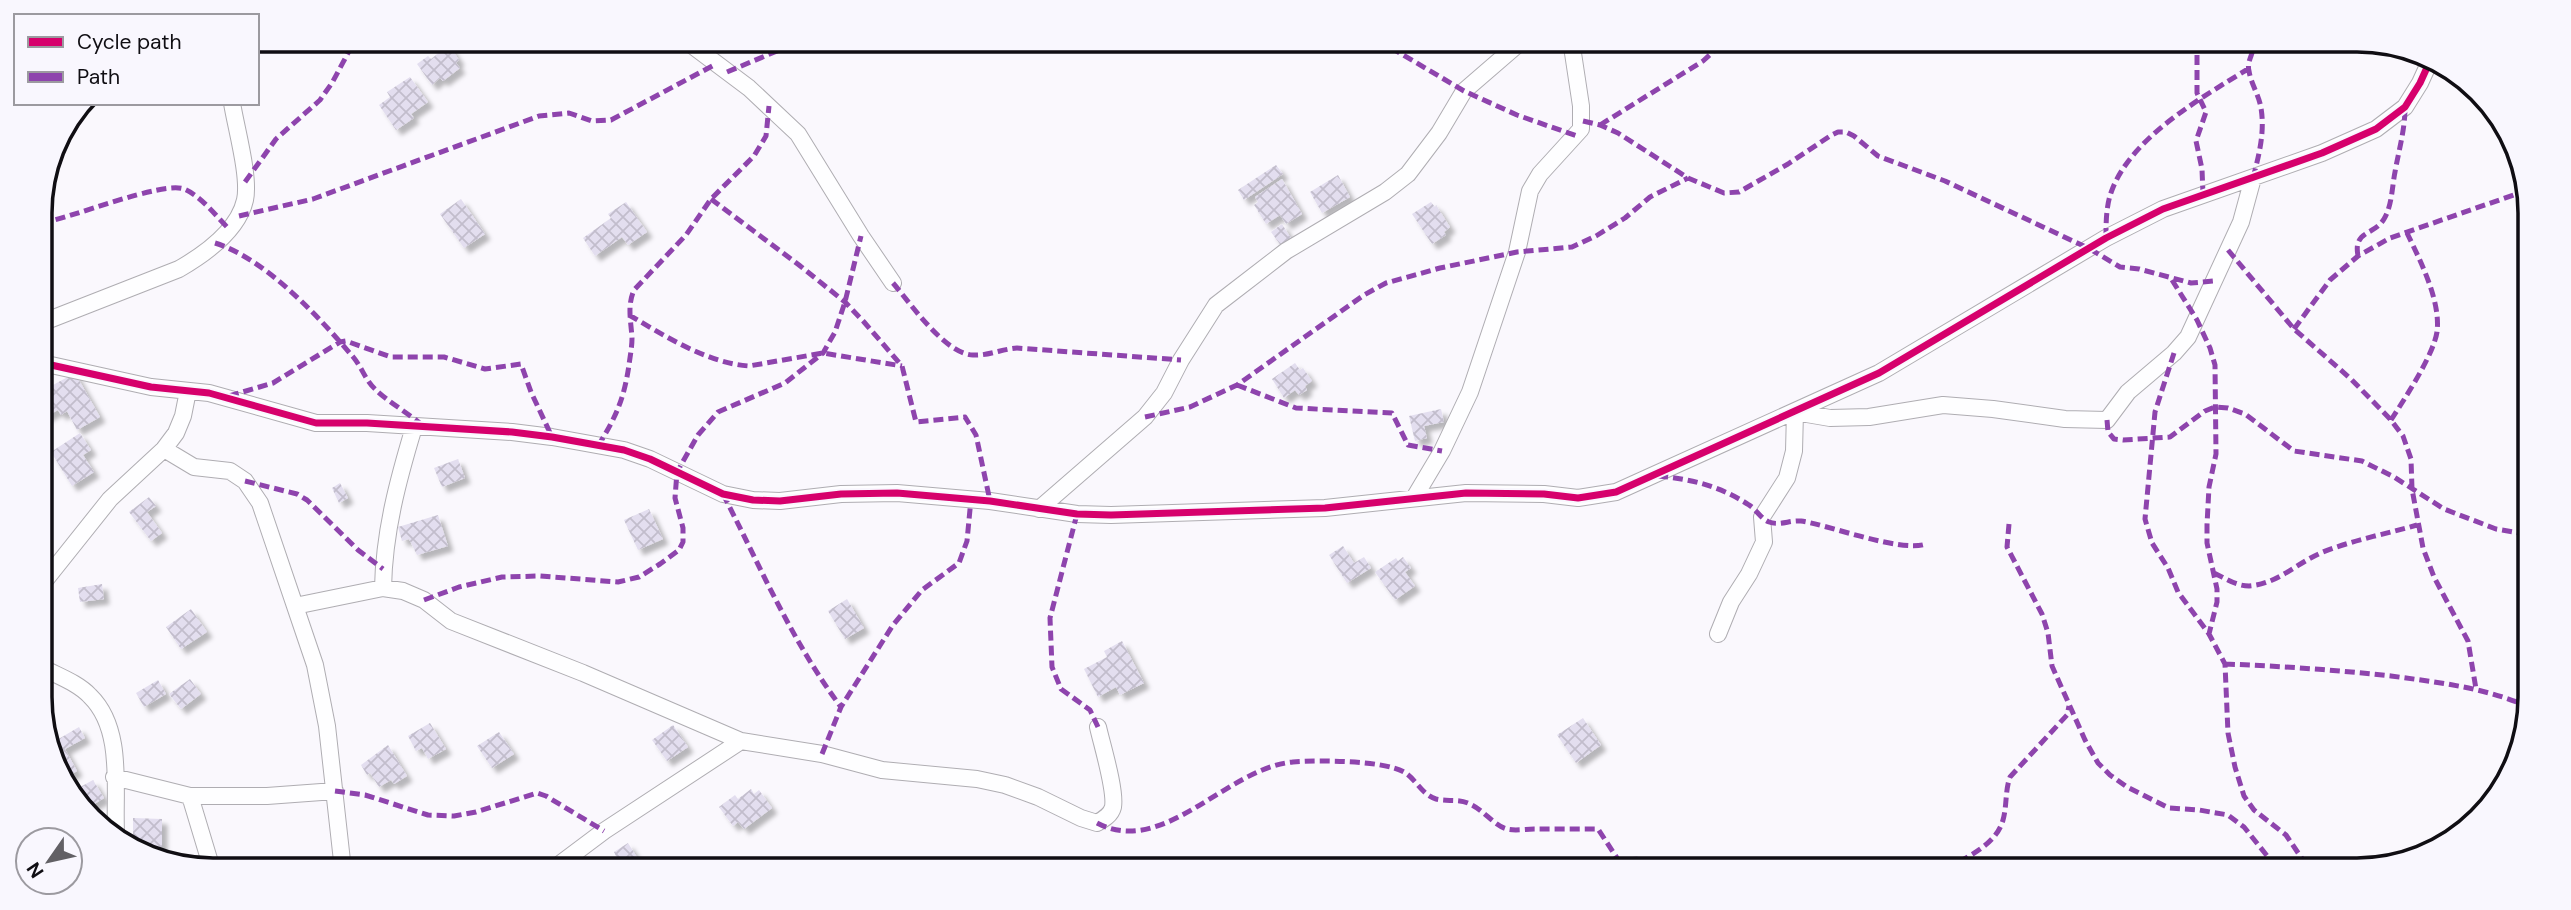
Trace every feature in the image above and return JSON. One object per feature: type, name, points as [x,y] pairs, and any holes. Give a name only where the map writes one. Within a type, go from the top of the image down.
[{"type":"street","points":[[1039,509],[1145,416],[1164,393],[1181,360],[1216,305],[1286,251],[1385,192],[1408,174],[1439,133],[1464,90],[1508,52]]},
{"type":"street","points":[[1414,498],[1442,451],[1470,392],[1517,252],[1530,191],[1540,174],[1581,130],[1581,106],[1573,52]]},
{"type":"street","points":[[702,53],[749,88],[798,134],[861,236],[894,283]]},
{"type":"street","points":[[53,366],[151,387],[226,397],[316,423],[367,423],[552,437],[624,450],[650,459],[723,494],[753,500],[780,501],[841,494],[897,493],[990,501],[1077,514],[1123,515],[1325,508],[1466,492],[1578,498],[1616,492],[1879,373],[2163,209],[2352,141],[2391,120],[2410,99],[2426,68]]},
{"type":"street","points":[[53,318],[179,269],[200,257],[229,229],[239,216],[245,198],[245,182],[232,105]]},
{"type":"street","points":[[1795,412],[1830,418],[1869,417],[1943,405],[1993,408],[2065,419],[2107,420],[2128,392],[2174,353],[2188,337],[2241,222],[2253,178]]},
{"type":"street","points":[[52,571],[104,505],[164,449],[176,433],[188,391]]},
{"type":"street","points":[[1718,634],[1731,602],[1749,574],[1764,542],[1762,517],[1787,478],[1794,451],[1795,412]]},
{"type":"street","points":[[383,588],[390,519],[414,427]]},
{"type":"street","points":[[164,449],[194,467],[230,471],[245,481],[260,503],[315,664],[327,726],[342,858]]},
{"type":"street","points":[[295,606],[383,588],[402,591],[424,600],[451,621],[583,673],[741,741],[822,754],[882,770],[976,779],[1005,785],[1097,823],[1113,809],[1113,796],[1098,727]]},
{"type":"street","points":[[52,673],[90,695],[101,709],[113,740],[116,824]]},
{"type":"street","points":[[568,858],[604,831],[741,741]]},
{"type":"street","points":[[114,777],[190,796],[267,796],[335,791]]},
{"type":"street","points":[[190,796],[209,858]]},
{"type":"building","points":[[439,53],[454,53],[460,68],[443,81],[440,78],[432,85],[417,64],[428,56],[431,59]]},
{"type":"building","points":[[410,77],[428,102],[411,114],[414,118],[396,130],[379,105],[390,97],[387,92]]},
{"type":"building","points":[[1276,165],[1283,174],[1244,200],[1238,190]]},
{"type":"building","points":[[1338,175],[1350,197],[1322,213],[1310,192]]},
{"type":"building","points":[[1282,179],[1302,214],[1286,224],[1280,215],[1266,224],[1254,205],[1258,202],[1255,197]]},
{"type":"building","points":[[461,199],[485,234],[464,248],[440,214]]},
{"type":"building","points":[[626,202],[647,232],[628,245],[622,237],[595,256],[583,238],[611,218],[608,214]]},
{"type":"building","points":[[1431,202],[1435,207],[1436,205],[1450,227],[1444,232],[1446,235],[1432,244],[1412,214]]},
{"type":"building","points":[[1282,224],[1292,240],[1282,247],[1271,232]]},
{"type":"building","points":[[1295,363],[1300,370],[1303,368],[1312,381],[1305,386],[1307,390],[1299,395],[1295,390],[1284,398],[1272,379]]},
{"type":"building","points":[[75,373],[100,417],[77,430],[67,411],[61,415],[58,410],[53,413],[53,385]]},
{"type":"building","points":[[1441,409],[1444,422],[1424,426],[1427,438],[1415,441],[1409,416]]},
{"type":"building","points":[[80,433],[91,450],[83,455],[94,472],[72,486],[52,451]]},
{"type":"building","points":[[458,459],[465,478],[442,487],[434,468]]},
{"type":"building","points":[[340,483],[348,498],[339,503],[332,488]]},
{"type":"building","points":[[149,497],[156,506],[147,512],[162,533],[151,541],[129,512]]},
{"type":"building","points":[[649,509],[663,539],[638,550],[624,520]]},
{"type":"building","points":[[438,515],[448,546],[417,555],[409,539],[402,541],[398,527]]},
{"type":"building","points":[[1343,546],[1354,563],[1364,557],[1371,568],[1347,583],[1329,555]]},
{"type":"building","points":[[1403,557],[1411,568],[1405,572],[1415,586],[1395,600],[1375,572],[1396,558],[1398,561]]},
{"type":"building","points":[[102,584],[104,599],[80,602],[78,588]]},
{"type":"building","points":[[847,599],[864,628],[845,639],[828,611]]},
{"type":"building","points":[[191,609],[207,632],[181,649],[166,627]]},
{"type":"building","points":[[1122,641],[1144,683],[1120,695],[1116,687],[1098,697],[1084,669],[1107,657],[1104,651]]},
{"type":"building","points":[[190,679],[201,694],[181,709],[169,694]]},
{"type":"building","points":[[158,680],[166,694],[144,707],[136,693]]},
{"type":"building","points":[[1583,718],[1601,745],[1576,763],[1557,735]]},
{"type":"building","points":[[430,723],[446,749],[428,759],[422,748],[416,751],[408,736]]},
{"type":"building","points":[[673,725],[688,747],[667,761],[652,740]]},
{"type":"building","points":[[79,727],[85,738],[65,749],[77,771],[72,774],[61,748],[59,739]]},
{"type":"building","points":[[499,732],[514,754],[492,768],[477,746]]},
{"type":"building","points":[[388,745],[407,776],[394,784],[391,780],[379,787],[361,765]]},
{"type":"building","points":[[93,780],[104,798],[94,804],[81,787]]},
{"type":"building","points":[[751,789],[754,794],[759,790],[772,808],[744,829],[738,822],[733,826],[719,807],[735,795],[738,799]]},
{"type":"building","points":[[133,818],[162,819],[162,847],[133,836]]},
{"type":"building","points":[[628,843],[637,858],[617,858],[614,852]]},
{"type":"marked path","points":[[1399,52],[1464,91],[1517,115],[1577,136]]},
{"type":"marked path","points":[[1600,125],[1703,61],[1713,52]]},
{"type":"marked path","points":[[2197,52],[2197,93],[2206,112],[2196,141],[2202,169],[2203,194]]},
{"type":"marked path","points":[[2252,52],[2248,67],[2262,117],[2262,135],[2253,178]]},
{"type":"marked path","points":[[245,182],[276,139],[320,100],[348,53]]},
{"type":"marked path","points":[[727,72],[773,53]]},
{"type":"marked path","points":[[239,216],[313,199],[539,116],[569,113],[592,121],[611,120],[716,64]]},
{"type":"marked path","points":[[2106,238],[2112,190],[2135,153],[2170,120],[2248,69]]},
{"type":"marked path","points":[[598,446],[614,417],[625,388],[632,345],[630,308],[634,290],[686,235],[711,199],[754,156],[766,136],[769,106]]},
{"type":"marked path","points":[[2358,256],[2357,248],[2361,237],[2380,224],[2389,208],[2405,107]]},
{"type":"marked path","points":[[1583,121],[1618,133],[1688,178],[1724,193],[1739,192],[1830,136],[1846,132],[1878,156],[1945,181],[2090,249],[2120,267],[2139,269],[2191,283],[2214,281]]},
{"type":"marked path","points":[[1145,417],[1190,407],[1237,385],[1364,295],[1386,283],[1440,268],[1517,252],[1572,247],[1625,218],[1650,197],[1688,178]]},
{"type":"marked path","points":[[53,220],[137,195],[173,188],[184,189],[196,196],[229,229]]},
{"type":"marked path","points":[[2294,329],[2330,280],[2358,256],[2390,238],[2517,194]]},
{"type":"marked path","points":[[711,199],[799,265],[845,302],[864,322],[902,366],[916,422],[965,417],[976,435],[990,501]]},
{"type":"marked path","points":[[2391,420],[2424,365],[2437,332],[2433,294],[2407,233]]},
{"type":"marked path","points":[[424,600],[459,587],[502,577],[540,576],[618,582],[639,577],[679,550],[683,542],[683,528],[675,498],[677,472],[698,435],[718,412],[785,383],[823,353],[835,332],[845,302],[861,236]]},
{"type":"marked path","points":[[215,243],[253,262],[291,292],[354,358],[375,389],[422,425]]},
{"type":"marked path","points":[[2228,250],[2294,329],[2351,379],[2403,436],[2411,459],[2412,489],[2423,548],[2434,577],[2468,641],[2476,689]]},
{"type":"marked path","points":[[2172,280],[2197,320],[2215,365],[2216,454],[2209,487],[2207,543],[2217,589],[2217,602],[2209,634]]},
{"type":"marked path","points":[[893,283],[940,337],[951,346],[973,355],[1017,348],[1181,360]]},
{"type":"marked path","points":[[629,315],[687,347],[733,364],[749,366],[823,353],[902,366]]},
{"type":"marked path","points":[[229,396],[273,383],[340,342],[346,341],[391,357],[444,357],[485,369],[521,364],[552,437]]},
{"type":"marked path","points":[[2174,353],[2155,412],[2145,519],[2152,543],[2168,568],[2178,592],[2209,634],[2225,664],[2228,733],[2244,796],[2254,810],[2286,835],[2301,857]]},
{"type":"marked path","points":[[1237,385],[1296,408],[1392,413],[1408,445],[1442,451]]},
{"type":"marked path","points":[[2107,420],[2108,432],[2114,439],[2170,437],[2205,411],[2215,407],[2228,408],[2245,414],[2294,451],[2362,461],[2394,477],[2444,509],[2496,529],[2518,533]]},
{"type":"marked path","points":[[1658,476],[1694,481],[1716,488],[1749,505],[1769,522],[1801,521],[1883,542],[1915,546],[1926,544]]},
{"type":"marked path","points":[[245,481],[297,494],[307,500],[358,550],[383,569]]},
{"type":"marked path","points":[[723,494],[792,630],[841,707]]},
{"type":"marked path","points":[[822,754],[841,707],[893,625],[922,590],[959,563],[967,541],[971,499]]},
{"type":"marked path","points":[[1077,514],[1050,618],[1052,667],[1061,689],[1090,710],[1098,727]]},
{"type":"marked path","points":[[2009,524],[2007,547],[2042,614],[2048,633],[2052,666],[2098,763],[2127,787],[2169,808],[2228,815],[2244,827],[2268,857]]},
{"type":"marked path","points":[[2214,573],[2240,585],[2259,584],[2279,577],[2323,552],[2417,525]]},
{"type":"marked path","points":[[2225,664],[2408,678],[2474,689],[2518,702]]},
{"type":"marked path","points":[[1966,857],[1994,837],[2003,820],[2010,777],[2067,715],[2069,706]]},
{"type":"marked path","points":[[1097,823],[1122,831],[1146,829],[1171,821],[1268,768],[1293,762],[1366,763],[1404,772],[1431,797],[1468,803],[1507,829],[1598,829],[1617,857]]},
{"type":"marked path","points":[[335,791],[365,795],[428,815],[454,816],[537,793],[604,831]]},
{"type":"cycle path","points":[[53,365],[151,387],[209,393],[316,423],[367,423],[512,432],[624,450],[650,459],[723,494],[753,500],[780,501],[841,494],[897,493],[990,501],[1077,514],[1111,515],[1325,508],[1466,493],[1544,494],[1578,498],[1616,492],[1879,373],[2106,238],[2163,209],[2322,153],[2376,129],[2405,107],[2427,69]]}]
